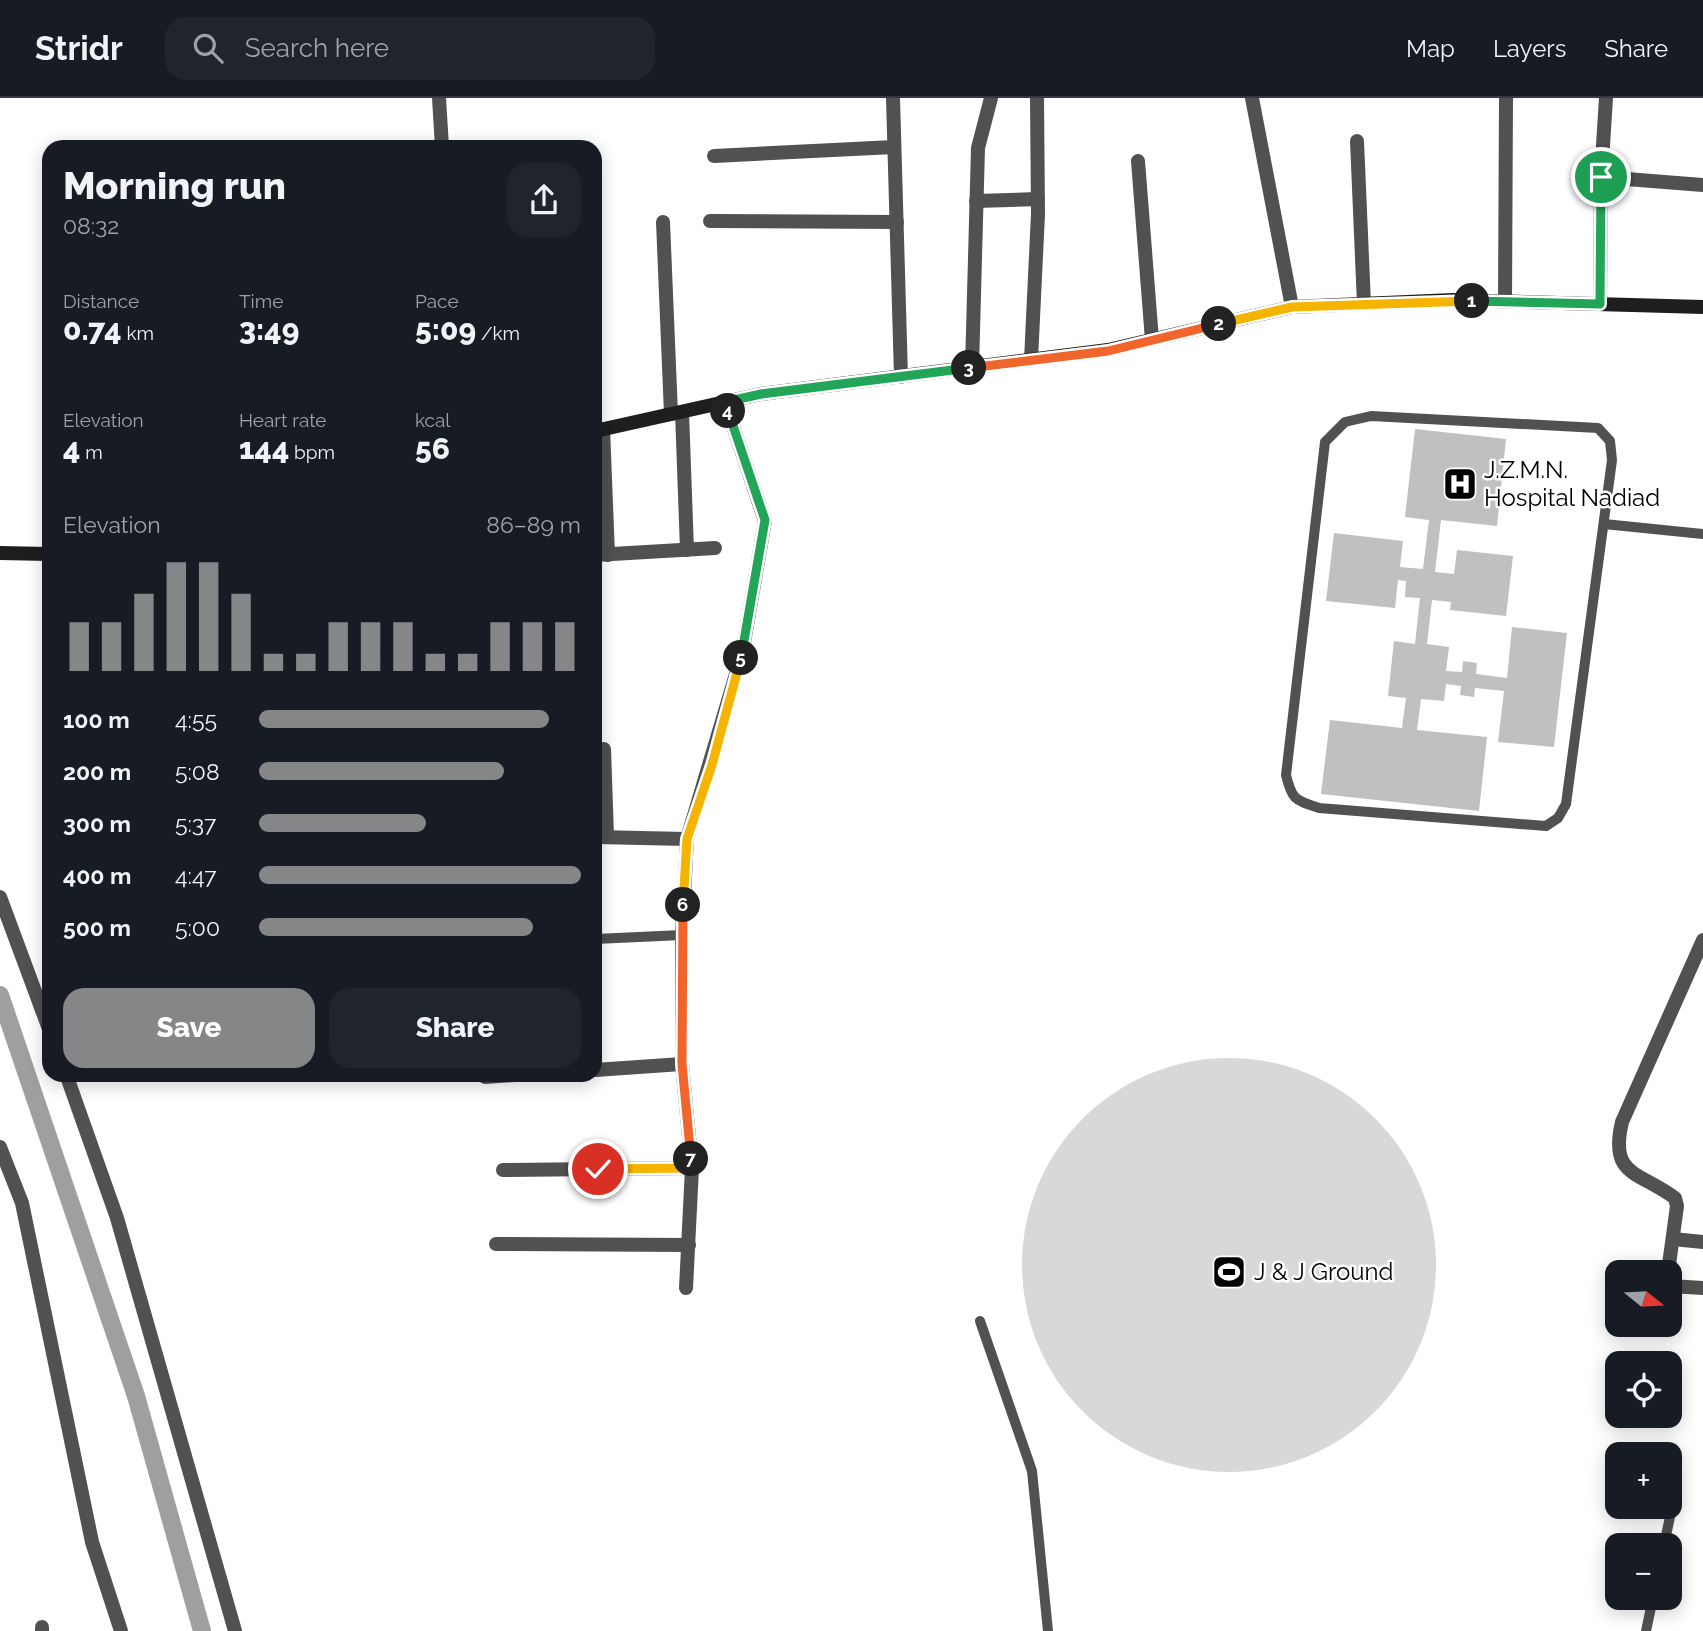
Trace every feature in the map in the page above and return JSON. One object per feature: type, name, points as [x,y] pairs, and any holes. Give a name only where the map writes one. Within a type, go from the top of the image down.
[{"type":"street","points":[[439,98],[442,140]]},
{"type":"street","points":[[893,98],[901,377]]},
{"type":"street","points":[[972,368],[978,148],[991,98]]},
{"type":"street","points":[[1031,360],[1038,199],[1037,98]]},
{"type":"street","points":[[1252,98],[1292,307]]},
{"type":"street","points":[[1505,301],[1506,98]]},
{"type":"street","points":[[1600,304],[1601,177],[1606,98]]},
{"type":"street","points":[[1357,141],[1363,304]]},
{"type":"street","points":[[714,156],[894,147]]},
{"type":"street","points":[[1139,161],[1152,340]]},
{"type":"street","points":[[1601,177],[1703,185]]},
{"type":"street","points":[[976,201],[1038,199]]},
{"type":"street","points":[[710,221],[897,222]]},
{"type":"street","points":[[663,222],[687,550]]},
{"type":"street","points":[[602,429],[761,394],[1108,351],[1292,307],[1505,301],[1703,307]]},
{"type":"street","points":[[686,1288],[692,1168],[682,1064],[682,935],[687,839],[712,765],[742,654],[765,520],[725,402]]},
{"type":"street","points":[[602,555],[715,548]]},
{"type":"street","points":[[0,553],[42,554]]},
{"type":"street","points":[[602,807],[604,749]]},
{"type":"street","points":[[602,836],[687,839]]},
{"type":"street","points":[[0,897],[42,1010]]},
{"type":"street","points":[[1670,1260],[1677,1206],[1675,1198],[1626,1170],[1619,1160],[1617,1143],[1622,1122],[1703,940]]},
{"type":"street","points":[[602,1070],[682,1064]]},
{"type":"street","points":[[69,1082],[117,1218],[235,1631]]},
{"type":"street","points":[[0,1147],[22,1203],[92,1542],[121,1631]]},
{"type":"street","points":[[503,1170],[692,1168]]},
{"type":"street","points":[[1673,1239],[1703,1242]]},
{"type":"street","points":[[496,1244],[689,1245]]},
{"type":"street","points":[[1682,1287],[1703,1288]]},
{"type":"lane","points":[[1371,416],[1598,428],[1609,441],[1612,460],[1604,524],[1566,804],[1558,818],[1546,826],[1319,808],[1300,802],[1291,794],[1286,775],[1325,442],[1345,422],[1371,416]]},
{"type":"lane","points":[[1604,524],[1703,534]]},
{"type":"lane","points":[[602,939],[682,935]]},
{"type":"lane","points":[[980,1321],[1032,1471],[1048,1631]]},
{"type":"lane","points":[[1646,1631],[1650,1610]]},
{"type":"shaded area","name":"J & J Ground","points":[[1229,1058],[1269,1062],[1308,1074],[1344,1093],[1375,1119],[1401,1150],[1420,1186],[1432,1225],[1436,1265],[1432,1305],[1420,1344],[1401,1380],[1375,1411],[1344,1437],[1308,1456],[1269,1468],[1229,1472],[1189,1468],[1150,1456],[1114,1437],[1083,1411],[1057,1380],[1038,1344],[1026,1305],[1022,1265],[1026,1225],[1038,1186],[1057,1150],[1083,1119],[1114,1093],[1150,1074],[1189,1062]]},
{"type":"building","points":[[1415,429],[1506,439],[1497,526],[1441,520],[1435,572],[1454,574],[1457,550],[1513,556],[1506,616],[1450,610],[1451,602],[1432,600],[1427,644],[1449,647],[1446,671],[1462,672],[1463,661],[1477,663],[1476,674],[1507,678],[1512,627],[1567,633],[1554,747],[1498,742],[1504,691],[1475,688],[1474,697],[1460,695],[1461,686],[1446,684],[1444,701],[1421,699],[1417,730],[1487,737],[1479,811],[1321,794],[1330,720],[1402,728],[1406,698],[1388,696],[1394,641],[1415,644],[1420,598],[1405,597],[1406,581],[1398,580],[1395,608],[1326,601],[1334,533],[1403,541],[1400,567],[1423,569],[1429,520],[1405,517]]},
{"type":"waterway","points":[[0,995],[136,1396],[202,1631]]},
{"type":"place","name":"J.Z.M.N. Hospital Nadiad","points":[[1460,484]]},
{"type":"place","name":"J & J Ground","points":[[1229,1272]]},
{"type":"route","points":[[598,1169],[692,1168],[682,1064],[682,935],[687,839],[712,765],[742,654],[765,520],[725,402],[761,394],[1108,351],[1292,307],[1453,300],[1600,304],[1601,177]]}]
